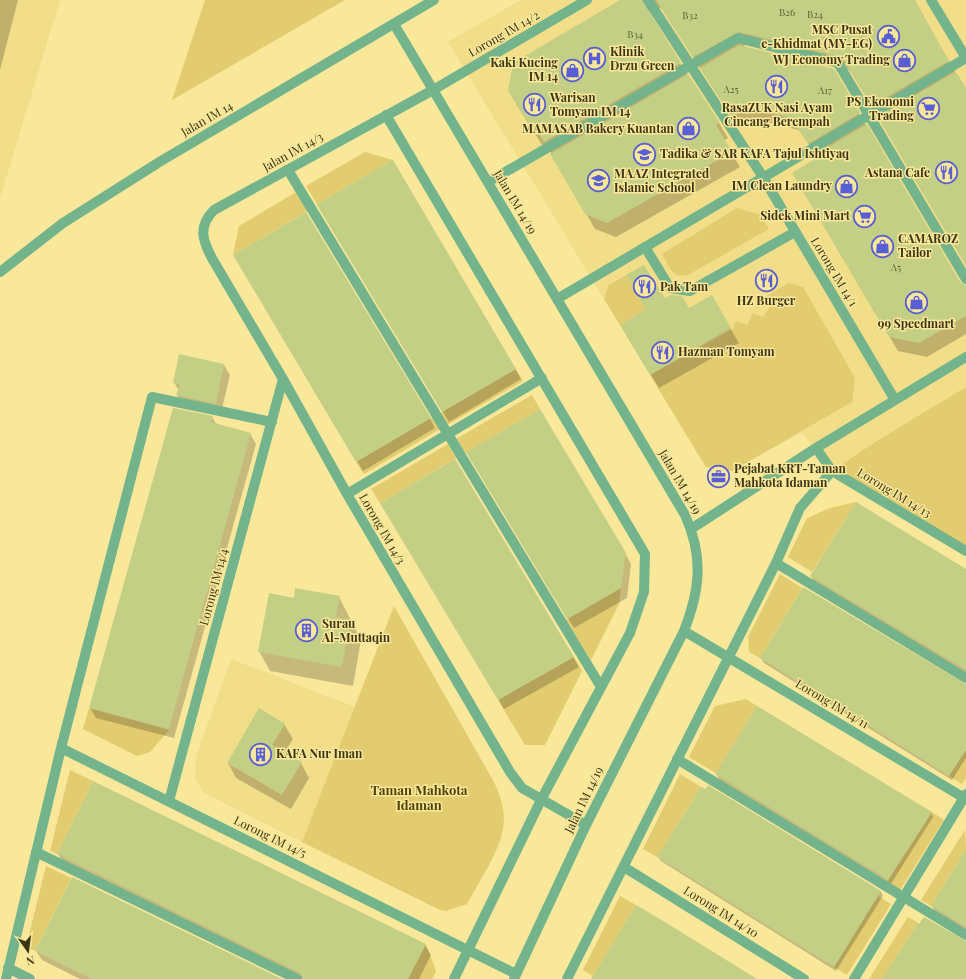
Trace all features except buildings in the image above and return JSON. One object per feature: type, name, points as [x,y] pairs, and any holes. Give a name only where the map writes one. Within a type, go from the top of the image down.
[{"type":"street","name":"Jalan IM 14","points":[[0,272],[63,223],[161,161],[434,0]]},
{"type":"street","name":"Lorong IM 14/2","points":[[433,90],[587,0]]},
{"type":"street","name":"Lorong IM 14/1","points":[[648,0],[763,177],[895,400]]},
{"type":"street","points":[[557,298],[966,58],[931,0]]},
{"type":"street","name":"Jalan IM 14/19","points":[[394,24],[557,298],[691,529],[697,555],[697,585],[695,602],[684,631],[586,825],[515,976]]},
{"type":"street","points":[[488,182],[738,38],[838,63],[966,279]]},
{"type":"street","name":"Jalan IM 14/3","points":[[213,260],[204,244],[203,230],[206,218],[214,210],[433,90]]},
{"type":"street","points":[[386,116],[645,554],[644,592],[630,633],[541,800],[454,979]]},
{"type":"street","points":[[288,170],[449,433],[601,687]]},
{"type":"street","points":[[645,247],[670,288],[690,292],[795,232]]},
{"type":"street","name":"Lorong IM 14/3","points":[[213,260],[283,379],[347,494],[504,762],[522,788],[541,800]]},
{"type":"street","points":[[691,529],[816,448],[966,357]]},
{"type":"street","points":[[347,494],[542,378]]},
{"type":"street","name":"Lorong IM 14/4","points":[[169,801],[283,379]]},
{"type":"street","points":[[6,979],[61,748],[152,397],[272,422]]},
{"type":"street","name":"Lorong IM 14/13","points":[[816,448],[832,471],[966,551]]},
{"type":"street","points":[[569,978],[776,563],[800,508],[832,471]]},
{"type":"street","points":[[776,563],[966,678]]},
{"type":"street","name":"Lorong IM 14/11","points":[[684,631],[965,797]]},
{"type":"street","name":"Lorong IM 14/5","points":[[61,748],[468,949],[515,976]]},
{"type":"street","points":[[677,759],[966,935]]},
{"type":"street","points":[[854,979],[965,797]]},
{"type":"street","points":[[541,800],[586,825]]},
{"type":"street","points":[[36,852],[297,979]]},
{"type":"street","name":"Lorong IM 14/10","points":[[624,867],[804,979]]},
{"type":"street","points":[[8,968],[30,979]]},
{"type":"shaded area","points":[[0,0],[60,0],[0,198]]},
{"type":"shaded area","points":[[205,0],[345,0],[172,100]]},
{"type":"shaded area","points":[[521,0],[966,0],[966,387],[875,442],[832,471],[802,432],[732,471],[706,467],[448,42]]},
{"type":"shaded area","points":[[365,152],[393,160],[317,204],[306,186]]},
{"type":"shaded area","points":[[298,191],[309,210],[233,255],[239,226]]},
{"type":"shaded area","points":[[737,208],[761,215],[769,229],[688,275],[678,275],[669,267],[662,254]]},
{"type":"shaded area","points":[[626,275],[646,309],[620,325],[604,299],[609,285]]},
{"type":"shaded area","points":[[789,283],[803,287],[855,378],[852,402],[732,471],[706,467],[650,375],[733,329],[736,321],[747,325],[753,313],[763,317],[770,306],[760,300]]},
{"type":"shaded area","points":[[516,369],[523,381],[447,425],[440,413]]},
{"type":"shaded area","points":[[966,387],[966,551],[832,471],[875,442]]},
{"type":"shaded area","points":[[532,395],[540,409],[465,453],[456,439]]},
{"type":"shaded area","points":[[433,417],[440,429],[364,474],[356,462]]},
{"type":"shaded area","points":[[448,444],[456,458],[380,503],[371,489]]},
{"type":"shaded area","points":[[856,502],[812,572],[788,557],[807,518],[830,508]]},
{"type":"shaded area","points":[[780,574],[802,588],[760,658],[749,652],[748,637]]},
{"type":"shaded area","points":[[621,588],[619,604],[591,660],[566,620]]},
{"type":"shaded area","points":[[394,606],[495,784],[501,800],[503,811],[504,823],[498,847],[467,904],[446,911],[440,910],[302,842]]},
{"type":"shaded area","points":[[574,657],[582,671],[545,745],[525,745],[498,700]]},
{"type":"shaded area","points":[[231,659],[355,707],[302,842],[203,792],[196,780],[195,766],[197,754]]},
{"type":"shaded area","points":[[746,699],[757,706],[716,773],[689,757],[715,706]]},
{"type":"shaded area","points":[[89,708],[169,730],[150,752],[137,756],[83,729]]},
{"type":"shaded area","points":[[966,750],[966,778],[962,784],[949,776]]},
{"type":"shaded area","points":[[70,770],[93,781],[57,854],[50,851]]},
{"type":"shaded area","points":[[680,774],[701,787],[657,857],[643,849]]},
{"type":"shaded area","points":[[932,812],[944,820],[900,890],[887,882]]},
{"type":"shaded area","points":[[965,830],[966,849],[931,906],[921,900]]},
{"type":"shaded area","points":[[46,866],[71,878],[35,951],[26,947]]},
{"type":"shaded area","points":[[620,896],[636,905],[593,976],[583,970]]},
{"type":"shaded area","points":[[878,896],[891,904],[847,975],[834,967]]},
{"type":"shaded area","points":[[908,917],[918,923],[882,979],[869,979]]},
{"type":"shaded area","points":[[426,944],[436,971],[432,979],[408,979]]},
{"type":"place","name":"MSC Pusat e-Khidmat (MY-EG)","points":[[888,37]]},
{"type":"place","name":"Klinik Drzu Green","points":[[594,59]]},
{"type":"place","name":"WJ Economy Trading","points":[[905,60]]},
{"type":"place","name":"Kaki Kucing IM 14","points":[[573,70]]},
{"type":"place","name":"RasaZUK Nasi Ayam Cincang Berempah","points":[[777,87]]},
{"type":"place","name":"Warisan Tomyam IM 14","points":[[535,105]]},
{"type":"place","name":"PS Ekonomi Trading","points":[[929,109]]},
{"type":"place","name":"MAMASAB Bakery Kuantan","points":[[689,129]]},
{"type":"place","name":"Tadika & SAR KAFA Tajul Ishtiyaq","points":[[644,154]]},
{"type":"place","name":"Astana Cafe","points":[[946,173]]},
{"type":"place","name":"MAAZ Integrated Islamic School","points":[[598,181]]},
{"type":"place","name":"IM Clean Laundry","points":[[847,186]]},
{"type":"place","name":"Sidek Mini Mart","points":[[865,216]]},
{"type":"place","name":"CAMAROZ Tailor","points":[[883,246]]},
{"type":"place","name":"HZ Burger","points":[[766,280]]},
{"type":"place","name":"Pak Tam","points":[[645,287]]},
{"type":"place","name":"99 Speedmart","points":[[916,303]]},
{"type":"place","name":"Hazman Tomyam","points":[[663,352]]},
{"type":"place","name":"Pejabat KRT-Taman Mahkota Idaman","points":[[718,476]]},
{"type":"place","name":"Surau Al-Muttaqin","points":[[307,631]]},
{"type":"place","name":"KAFA Nur Iman","points":[[260,754]]},
{"type":"district","name":"Taman Mahkota Idaman","points":[[419,798]]}]
